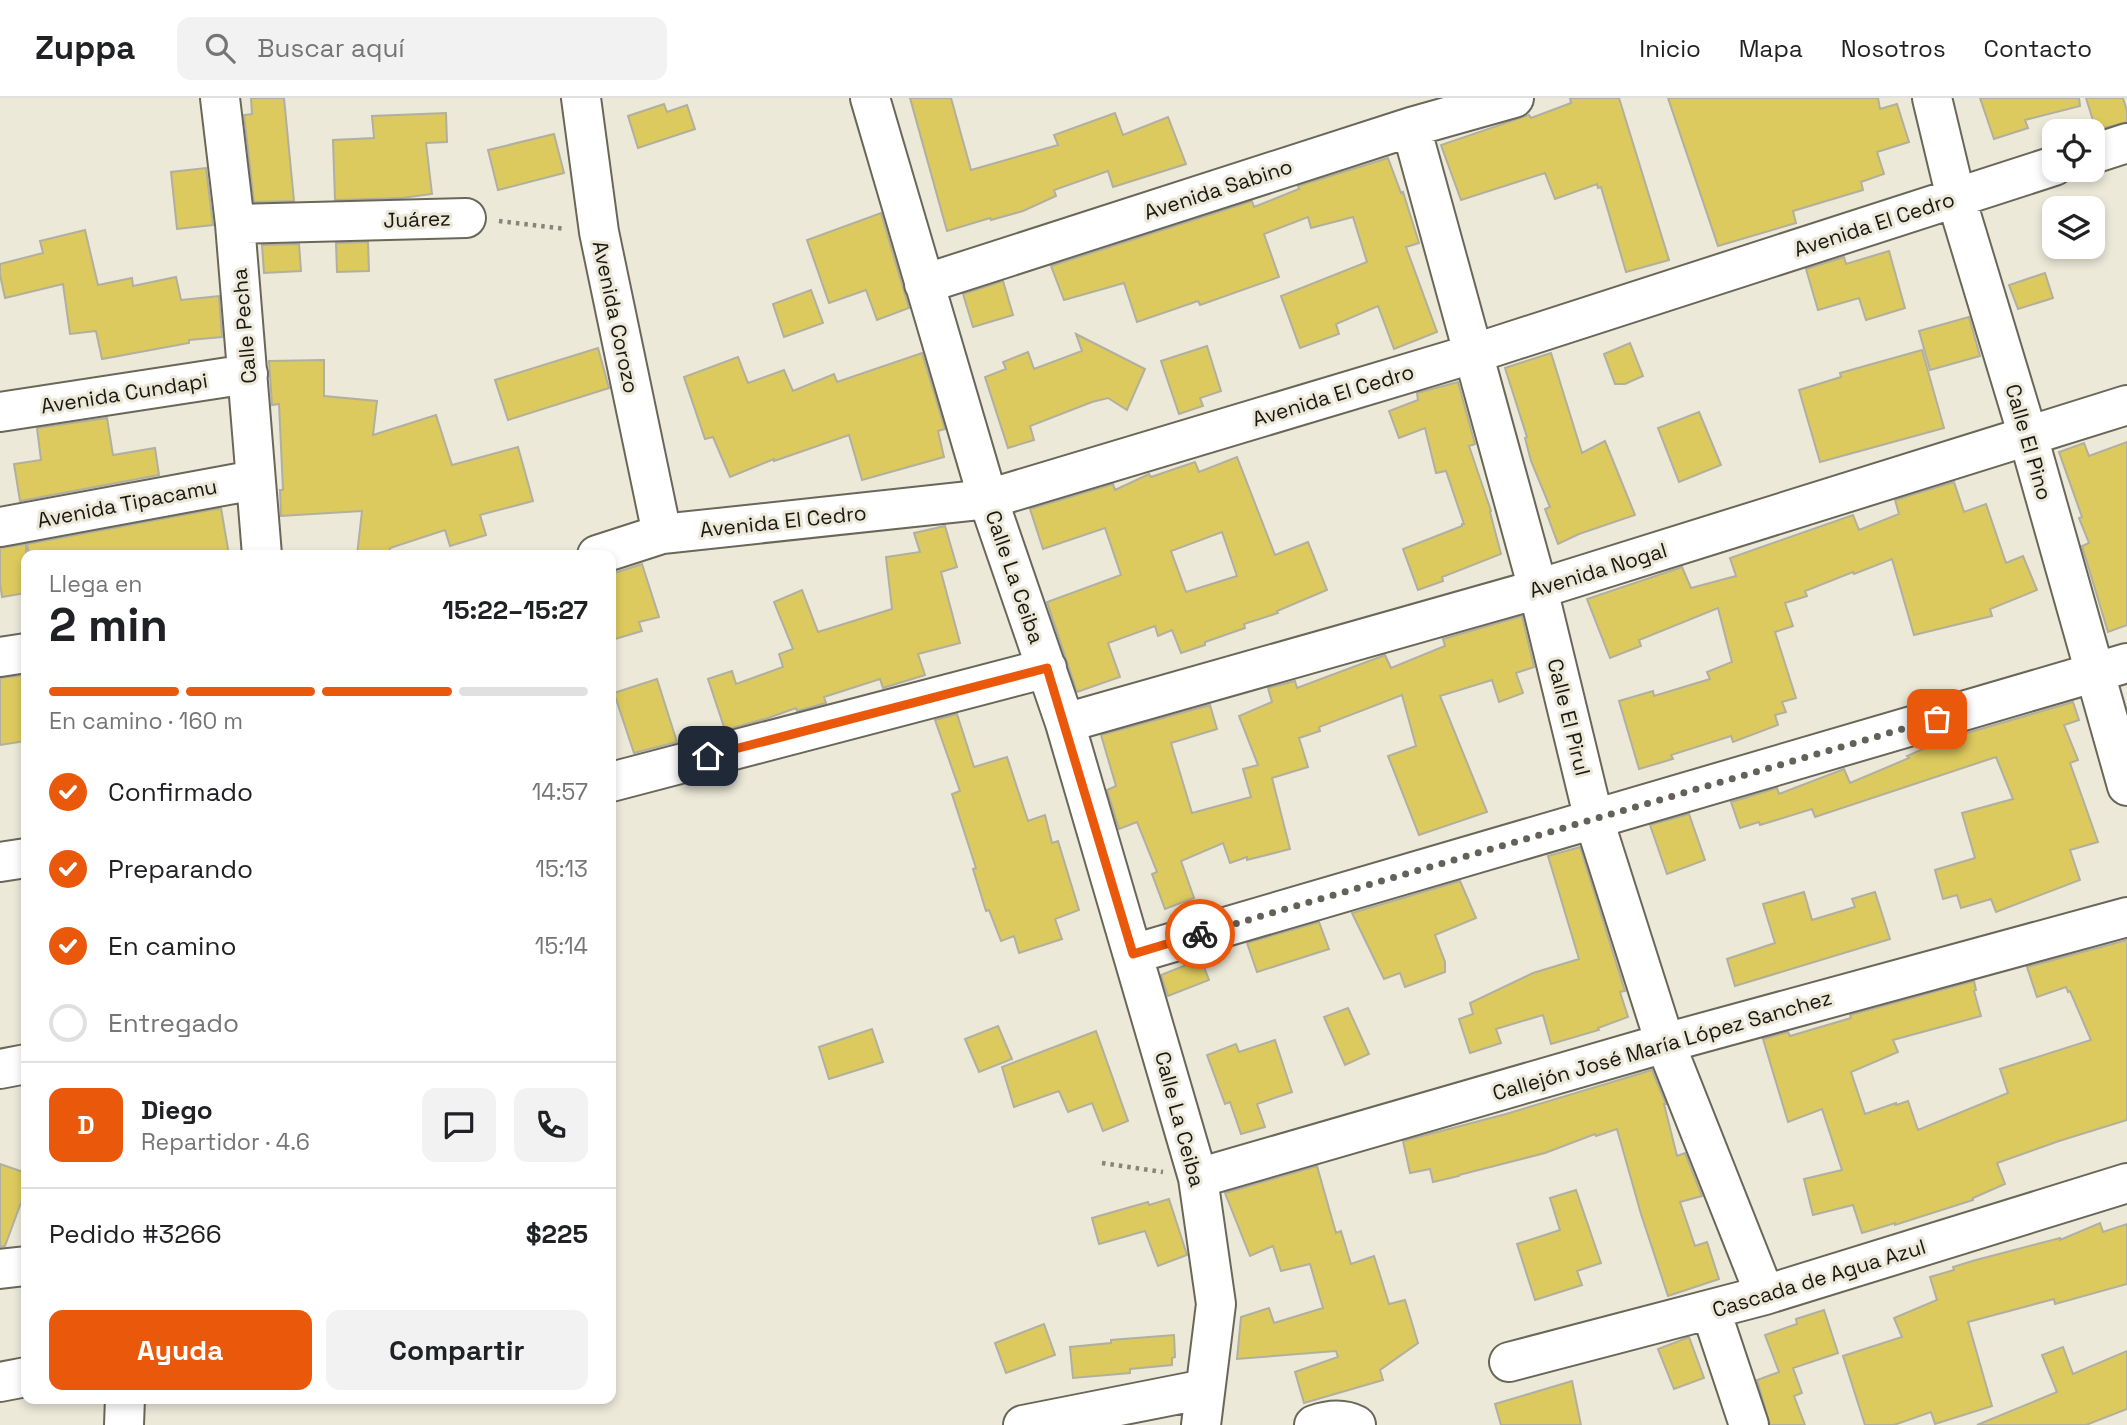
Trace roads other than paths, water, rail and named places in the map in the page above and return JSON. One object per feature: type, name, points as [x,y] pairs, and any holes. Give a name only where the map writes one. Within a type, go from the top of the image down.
[{"type":"street","name":"Calle Pecha","points":[[220,98],[236,224],[262,550]]},
{"type":"street","name":"Avenida Corozo","points":[[581,98],[599,232],[662,534]]},
{"type":"street","name":"Calle La Ceiba","points":[[870,98],[988,499],[1065,723],[1198,1178],[1216,1304],[1203,1407]]},
{"type":"street","name":"Avenida Sabino","points":[[924,284],[1411,127],[1514,98]]},
{"type":"street","name":"Calle El Pino","points":[[1932,98],[1956,198],[2028,436],[2111,667],[2127,786]]},
{"type":"street","name":"Calle El Pirul","points":[[1411,127],[1538,589],[1594,820],[1665,1043],[1765,1295]]},
{"type":"street","points":[[2105,150],[2127,143]]},
{"type":"street","name":"Avenida El Cedro","points":[[612,550],[662,534],[988,499],[1472,354],[2042,170]]},
{"type":"street","name":"Juárez","points":[[236,224],[466,218]]},
{"type":"street","name":"Avenida Cundapi","points":[[0,412],[248,373]]},
{"type":"street","name":"Avenida Nogal","points":[[1065,723],[1538,589],[2127,405]]},
{"type":"street","name":"Avenida Tipacamu","points":[[0,527],[255,480]]},
{"type":"street","points":[[0,657],[21,654]]},
{"type":"street","points":[[1133,954],[2111,667]]},
{"type":"street","points":[[616,781],[1047,668]]},
{"type":"street","points":[[0,862],[21,859]]},
{"type":"street","name":"Callejón José María López Sanchez","points":[[1198,1178],[1665,1043],[2127,916]]},
{"type":"street","points":[[0,1069],[21,1065]]},
{"type":"street","name":"Cascada de Agua Azul","points":[[1509,1363],[1711,1311],[2127,1183]]},
{"type":"street","points":[[0,1269],[21,1267]]},
{"type":"street","points":[[1711,1311],[1749,1425]]},
{"type":"street","points":[[0,1382],[21,1378]]},
{"type":"street","points":[[124,1425],[125,1404]]},
{"type":"street","points":[[1023,1425],[1203,1407]]},
{"type":"street","points":[[1314,1425],[1330,1420],[1354,1424]]}]
